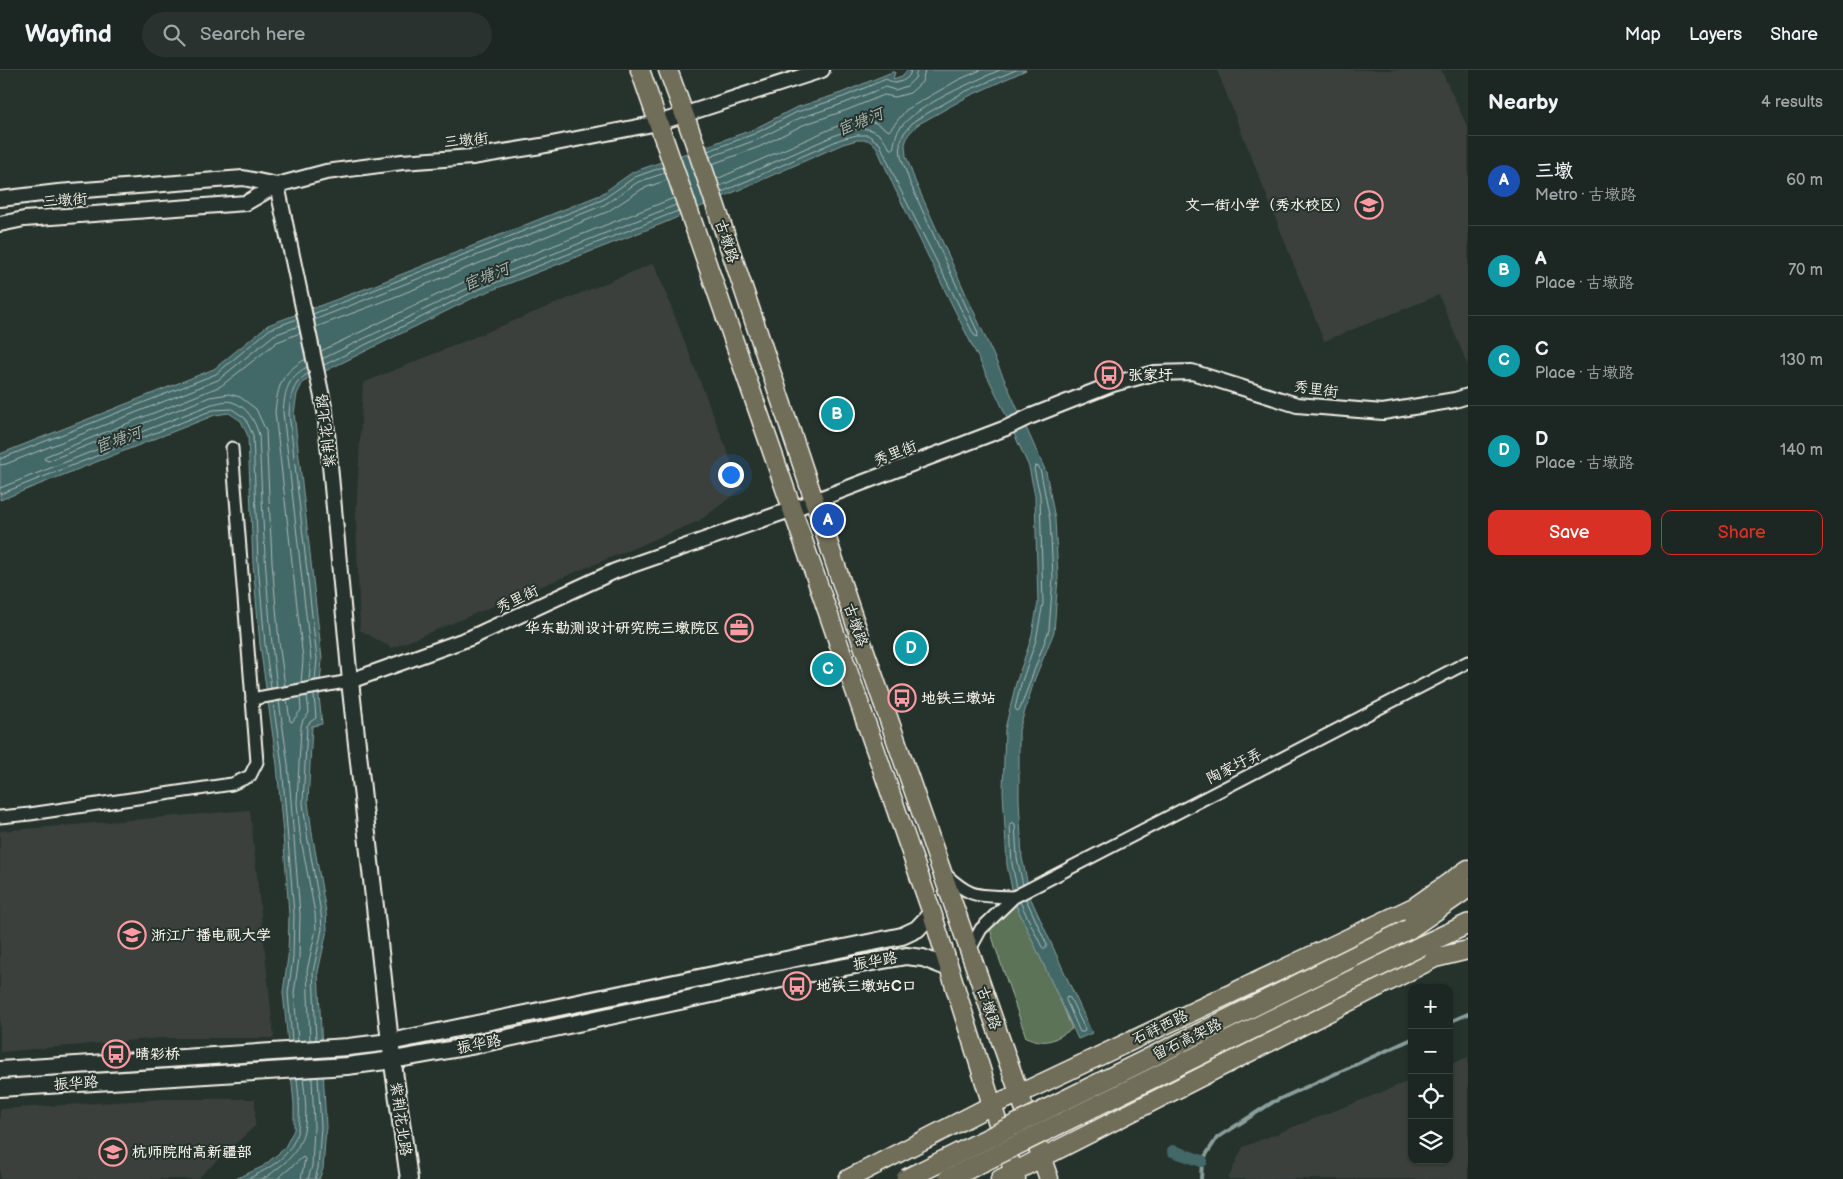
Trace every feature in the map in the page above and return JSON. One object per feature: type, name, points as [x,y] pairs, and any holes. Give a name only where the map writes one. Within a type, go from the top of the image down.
[{"type":"highway","points":[[1409,929],[1468,888]]},
{"type":"highway","name":"留石高架路","points":[[906,1179],[1468,900]]},
{"type":"highway","name":"留石高架路","points":[[948,1179],[1428,952],[1468,924]]},
{"type":"highway","points":[[1428,952],[1468,930]]},
{"type":"main road","name":"古墩路","points":[[640,70],[932,914],[992,1105],[1010,1177]]},
{"type":"main road","name":"古墩路","points":[[668,70],[694,141],[814,501],[1049,1179]]},
{"type":"main road","name":"紫荆花北路","points":[[350,681],[390,1042],[409,1179]]},
{"type":"main road","name":"石祥西路","points":[[848,1179],[992,1105],[1019,1094],[1414,907],[1468,869]]},
{"type":"main road","name":"振华路","points":[[0,1070],[348,1047],[390,1042],[902,936],[918,929],[932,914]]},
{"type":"main road","points":[[1010,1177],[1041,1157],[1428,952],[1468,945]]},
{"type":"main road","points":[[1428,952],[1468,950]]},
{"type":"main road","name":"振华路","points":[[0,1088],[347,1066],[471,1046],[795,976],[906,956],[923,958],[949,968]]},
{"type":"street","name":"三墩街","points":[[0,224],[24,220],[246,203],[277,184],[326,172],[402,162],[472,157],[541,146],[658,123],[822,70]]},
{"type":"street","name":"三墩街","points":[[0,198],[243,178],[277,184]]},
{"type":"street","name":"紫荆花北路","points":[[277,184],[326,420],[350,681]]},
{"type":"street","name":"秀里街","points":[[350,681],[470,638],[615,571],[793,509],[1006,428],[1112,384],[1154,373],[1192,372],[1297,405],[1383,412],[1455,400],[1468,396]]},
{"type":"street","points":[[0,817],[232,784],[250,776],[257,762],[232,448]]},
{"type":"street","name":"陶家圩弄","points":[[970,951],[981,929],[1014,897],[1468,662]]},
{"type":"street","points":[[252,699],[350,681]]},
{"type":"street","name":"陶家圩弄","points":[[942,872],[968,893],[978,896],[1014,897]]},
{"type":"shaded area","name":"文一街小学（秀水校区）","points":[[1217,70],[1441,70],[1468,128],[1468,366],[1439,295],[1324,341]]},
{"type":"shaded area","points":[[654,263],[742,489],[699,521],[392,648],[360,630],[356,517],[363,383]]},
{"type":"shaded area","name":"浙江广播电视大学","points":[[250,810],[274,1038],[161,1038],[0,1052],[0,831]]},
{"type":"shaded area","points":[[1468,1057],[1468,1179],[1228,1179],[1243,1147],[1408,1082],[1408,1164],[1453,1164],[1453,1063]]},
{"type":"shaded area","name":"杭师院附高新疆部","points":[[166,1099],[255,1099],[255,1126],[197,1179],[0,1179],[0,1109]]},
{"type":"green space","points":[[1015,903],[1058,993],[1072,1029],[1050,1040],[1040,1041],[1026,1037],[990,929],[998,914]]},
{"type":"water","name":"宦塘河","points":[[907,70],[1026,70],[967,97],[917,125],[908,135],[905,144],[906,156],[915,181],[1046,472],[1055,519],[1058,577],[1054,632],[1035,678],[1019,730],[1019,799],[1022,858],[1031,899],[1092,1033],[1078,1039],[1015,903],[1007,865],[1003,791],[1005,729],[1016,683],[1031,639],[1038,603],[1035,496],[1029,467],[999,400],[895,189],[876,146],[868,140],[857,140],[843,144],[664,223],[479,295],[303,382],[297,394],[294,413],[322,659],[319,697],[322,724],[312,726],[308,802],[326,912],[327,930],[318,972],[326,1127],[323,1169],[319,1179],[235,1179],[262,1167],[284,1149],[294,1130],[294,1104],[283,992],[288,957],[289,915],[277,765],[260,645],[253,563],[248,436],[241,421],[229,413],[215,415],[0,500],[0,454],[214,369],[268,325],[370,287],[600,195],[633,172],[752,130],[795,108],[841,93],[892,72],[895,72],[893,79],[902,76]]},
{"type":"waterway","points":[[1453,1020],[1468,1014]]},
{"type":"waterway","points":[[1201,1179],[1202,1161],[1217,1138],[1273,1102],[1408,1041]]},
{"type":"waterway","points":[[1173,1151],[1202,1161]]},
{"type":"place","name":"文一街小学（秀水校区）","points":[[1369,205]]},
{"type":"place","name":"张家圩","points":[[1109,375]]},
{"type":"place","name":"A","points":[[837,414]]},
{"type":"place","name":"三墩","points":[[828,520]]},
{"type":"place","name":"华东勘测设计研究院三墩院区","points":[[739,628]]},
{"type":"place","name":"D","points":[[911,648]]},
{"type":"place","name":"C","points":[[828,669]]},
{"type":"place","name":"地铁三墩站","points":[[902,698]]},
{"type":"place","name":"浙江广播电视大学","points":[[132,935]]},
{"type":"place","name":"地铁三墩站C口","points":[[797,986]]},
{"type":"place","name":"晴彩桥","points":[[116,1054]]},
{"type":"place","name":"杭师院附高新疆部","points":[[113,1152]]}]
